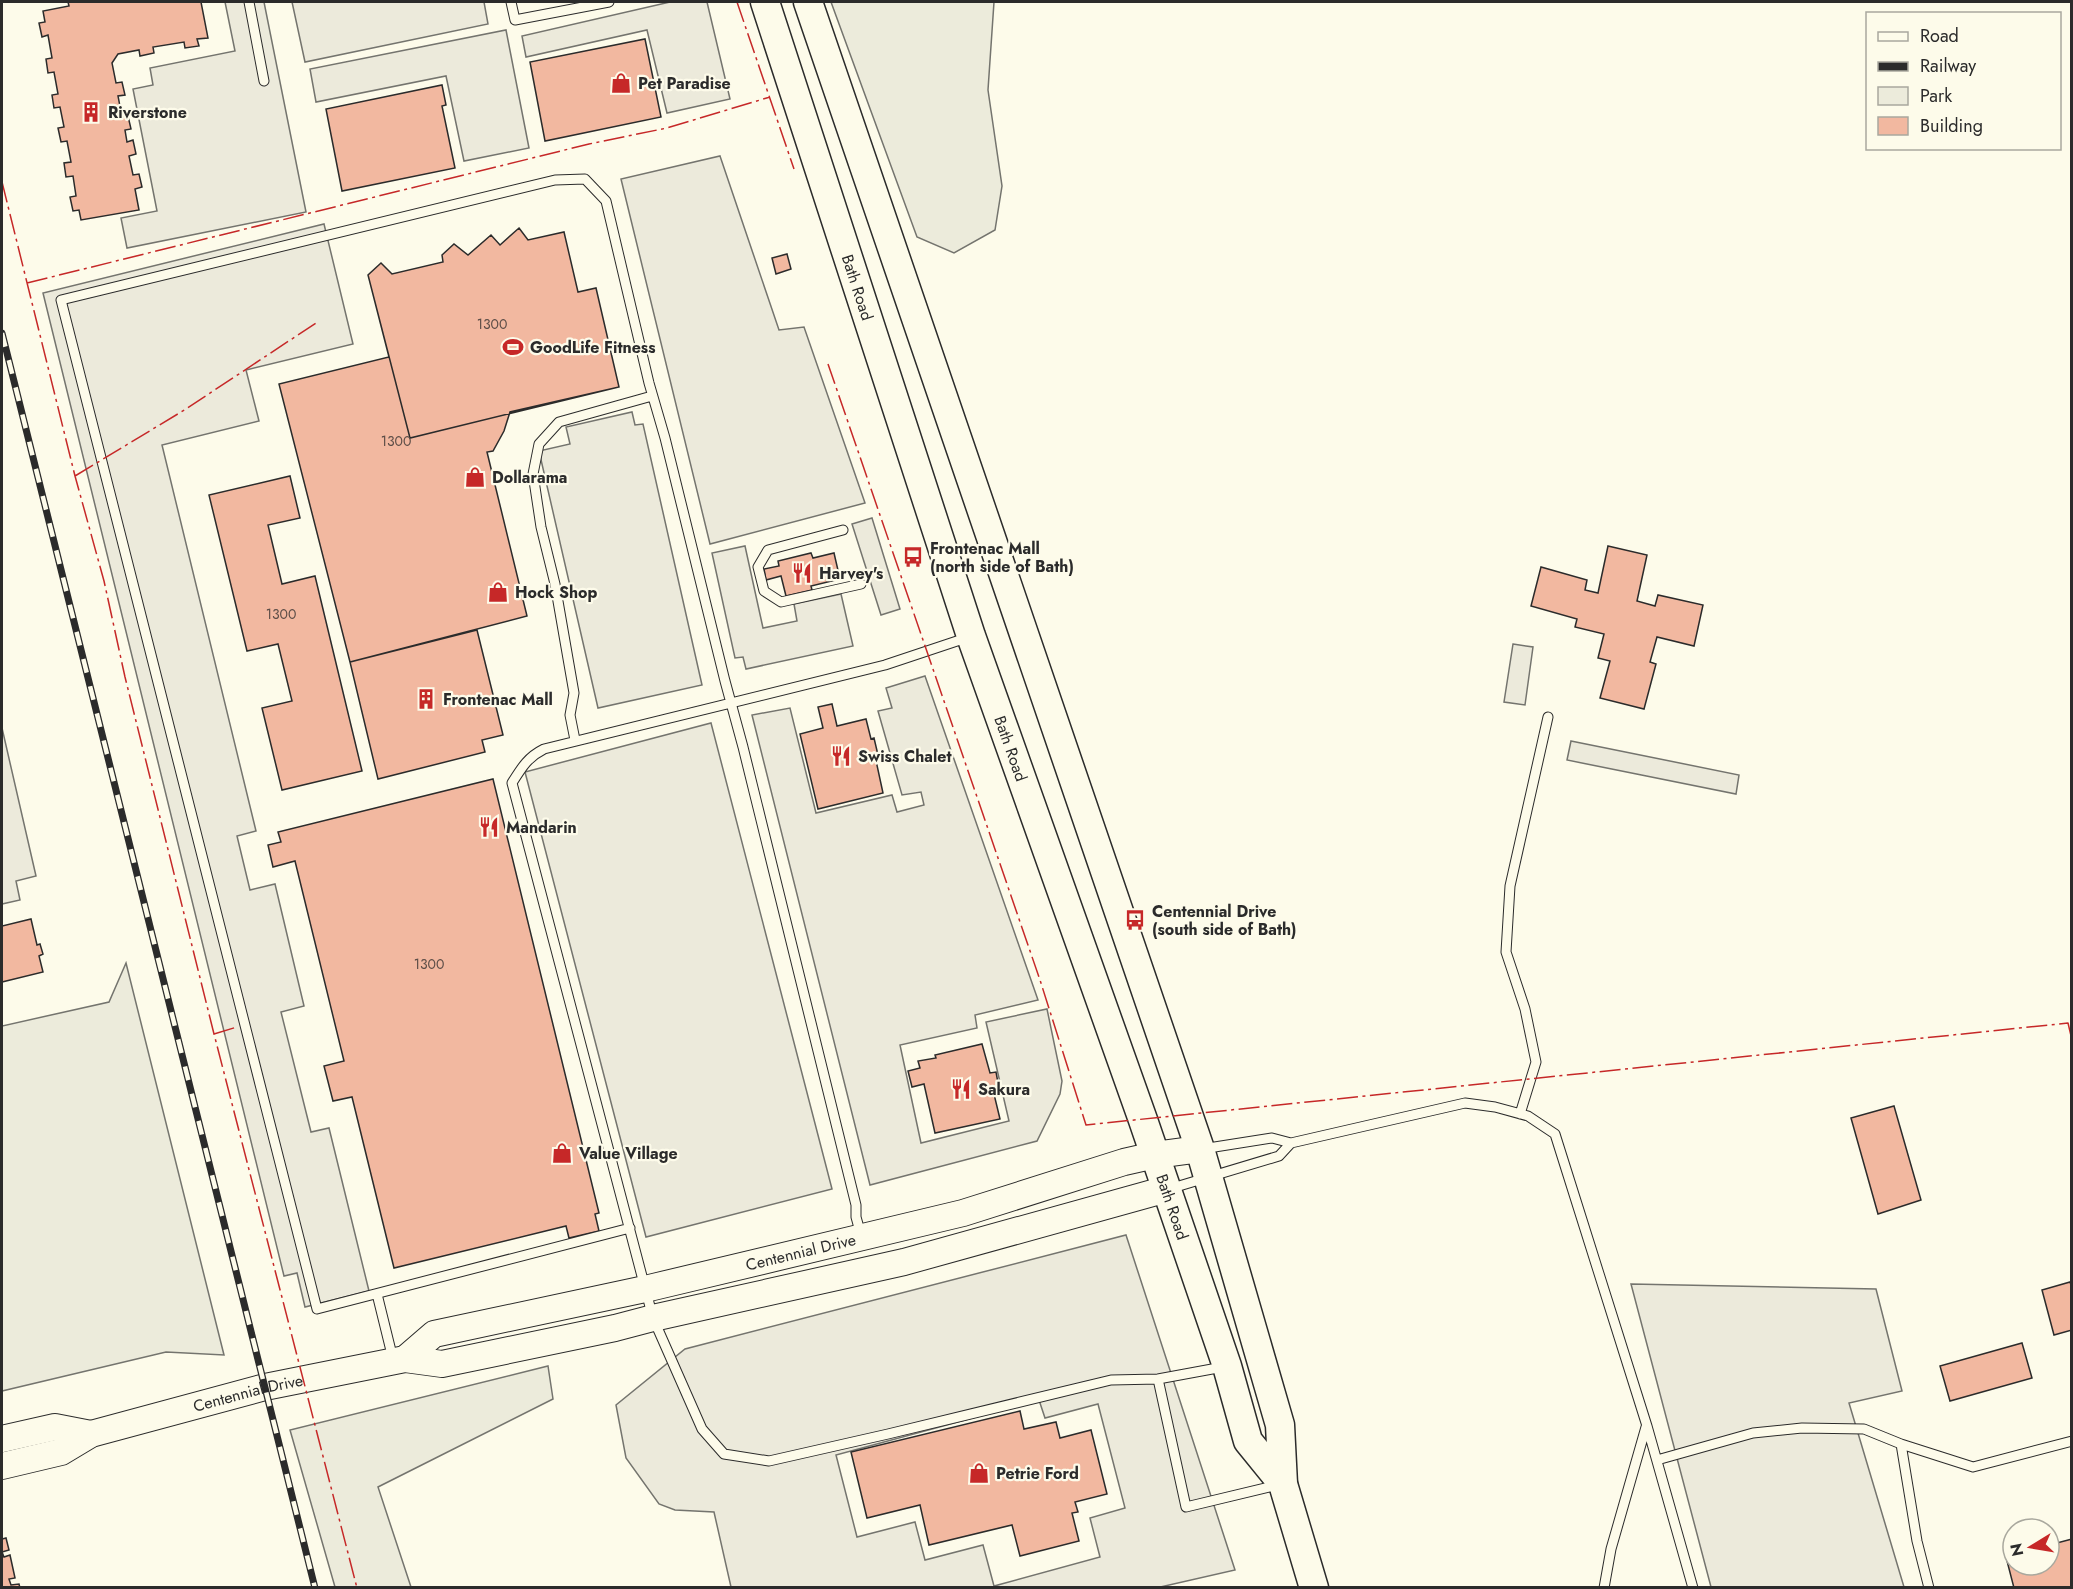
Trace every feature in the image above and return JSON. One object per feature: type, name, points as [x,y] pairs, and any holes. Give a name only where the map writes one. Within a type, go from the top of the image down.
[{"type":"main road","name":"Bath Road","points":[[765,2],[971,636],[1155,1155],[1227,1366],[1248,1441],[1282,1484]]},
{"type":"main road","name":"Bath Road","points":[[808,2],[1209,1177],[1280,1425],[1282,1484],[1314,1587]]},
{"type":"main road","name":"Centennial Drive","points":[[399,1360],[434,1335],[645,1289],[963,1213],[1124,1162],[1200,1149]]},
{"type":"main road","name":"Centennial Drive","points":[[2,1466],[60,1452],[91,1434],[265,1387],[399,1360],[442,1364],[615,1328],[904,1262],[1167,1190]]},
{"type":"main road","name":"Centennial Drive","points":[[2,1439],[55,1427],[91,1434]]},
{"type":"lane","points":[[249,2],[264,81]]},
{"type":"lane","points":[[511,2],[515,20],[609,2]]},
{"type":"lane","points":[[630,1228],[317,1309],[61,300],[549,181],[585,179],[606,201],[652,396],[732,702],[862,1237]]},
{"type":"lane","points":[[575,740],[570,715],[574,693],[555,584],[540,527],[533,474],[539,444],[559,422],[652,396]]},
{"type":"lane","points":[[843,530],[768,550],[758,567],[764,591],[781,602],[861,584]]},
{"type":"lane","points":[[971,636],[885,665],[544,749],[524,764],[512,783],[652,1318],[702,1429],[724,1454],[769,1461],[1111,1380],[1158,1379],[1227,1366]]},
{"type":"lane","points":[[1520,1114],[1536,1062],[1525,1009],[1506,952],[1510,886],[1548,717]]},
{"type":"lane","points":[[1200,1149],[1272,1138],[1291,1143],[1465,1102],[1528,1116],[1555,1134],[1647,1426],[1693,1587]]},
{"type":"lane","points":[[1167,1190],[1279,1156],[1291,1143]]},
{"type":"lane","points":[[377,1294],[399,1360]]},
{"type":"lane","points":[[1158,1379],[1186,1507],[1282,1484]]},
{"type":"lane","points":[[1604,1587],[1611,1549],[1647,1426]]},
{"type":"lane","points":[[1657,1460],[1753,1433],[1802,1428],[1864,1429],[1901,1444],[1973,1467],[2072,1441]]},
{"type":"lane","points":[[1901,1444],[1917,1542],[1929,1587]]},
{"type":"green space","points":[[831,2],[994,2],[988,90],[1002,186],[995,230],[954,253],[917,237]]},
{"type":"green space","points":[[126,963],[224,1355],[166,1352],[2,1391],[2,1026],[109,1002]]},
{"type":"green space","points":[[548,1366],[553,1399],[378,1487],[411,1587],[335,1587],[290,1430]]},
{"type":"shaded area","points":[[225,2],[264,2],[306,212],[127,248],[121,218],[157,211],[133,89],[153,85],[150,68],[235,51]]},
{"type":"shaded area","points":[[292,2],[484,2],[488,24],[305,62]]},
{"type":"shaded area","points":[[670,2],[707,2],[730,99],[667,113],[647,30],[526,57],[522,36]]},
{"type":"shaded area","points":[[506,30],[529,148],[464,161],[446,76],[316,102],[310,69]]},
{"type":"shaded area","points":[[720,156],[779,330],[804,327],[865,503],[710,544],[621,179]]},
{"type":"shaded area","points":[[324,224],[353,344],[246,370],[259,421],[162,445],[256,831],[237,836],[250,890],[275,884],[304,1006],[281,1012],[311,1132],[329,1128],[369,1291],[305,1307],[297,1273],[284,1276],[43,293]]},
{"type":"shaded area","points":[[632,412],[635,425],[643,424],[702,685],[598,708],[539,451],[570,444],[566,427]]},
{"type":"shaded area","points":[[872,518],[900,609],[881,615],[852,524]]},
{"type":"shaded area","points":[[745,546],[763,628],[797,621],[794,604],[841,594],[853,646],[746,669],[743,657],[735,658],[712,553]]},
{"type":"shaded area","points":[[1513,644],[1533,647],[1525,705],[1504,702]]},
{"type":"shaded area","points":[[925,676],[1038,1000],[975,1015],[977,1028],[900,1045],[921,1143],[1009,1121],[986,1022],[1047,1009],[1062,1081],[1060,1094],[1037,1141],[870,1185],[752,715],[790,708],[816,813],[892,795],[897,812],[924,805],[921,792],[902,795],[878,711],[892,708],[886,688]]},
{"type":"shaded area","points":[[711,723],[832,1189],[646,1237],[525,772]]},
{"type":"shaded area","points":[[2,728],[36,876],[16,881],[20,900],[2,904]]},
{"type":"shaded area","points":[[1571,741],[1739,775],[1736,794],[1567,760]]},
{"type":"shaded area","points":[[1126,1235],[1235,1570],[1156,1588],[731,1587],[714,1512],[675,1510],[659,1504],[626,1458],[616,1405],[685,1349]],"holes":[[[1039,1400],[1045,1418],[1098,1404],[1125,1508],[1090,1518],[1100,1557],[994,1586],[983,1545],[925,1560],[915,1522],[857,1537],[836,1455]]]},
{"type":"shaded area","points":[[1631,1284],[1876,1289],[1902,1391],[1849,1403],[1904,1587],[1711,1587]]},
{"type":"building","name":"Riverstone","points":[[68,2],[201,2],[208,38],[197,39],[199,46],[185,48],[184,42],[153,47],[154,53],[140,56],[139,50],[118,54],[112,63],[116,83],[122,82],[125,95],[118,96],[122,117],[128,116],[131,129],[125,130],[127,142],[133,140],[136,154],[129,156],[133,175],[139,174],[142,187],[135,189],[139,210],[81,220],[79,210],[73,211],[70,197],[76,196],[73,176],[66,177],[64,163],[71,162],[67,141],[61,142],[58,128],[64,127],[60,107],[54,108],[52,95],[58,94],[54,72],[48,73],[46,59],[52,58],[48,35],[42,37],[39,23],[45,22],[43,11],[69,6]]},
{"type":"building","points":[[645,39],[661,117],[545,141],[530,62]]},
{"type":"building","points":[[442,85],[446,105],[442,106],[455,168],[342,191],[326,109]]},
{"type":"building","name":"Frontenac Mall","points":[[519,228],[528,240],[564,232],[578,292],[596,288],[619,387],[510,412],[504,431],[493,451],[487,452],[527,616],[350,662],[279,384],[389,357],[368,275],[381,263],[392,274],[443,262],[442,255],[454,244],[468,255],[491,235],[500,245]]},
{"type":"building","points":[[519,228],[528,240],[564,232],[578,292],[596,288],[619,387],[410,438],[368,275],[381,263],[392,274],[443,262],[442,255],[454,244],[468,255],[491,235],[500,245]]},
{"type":"building","points":[[787,254],[791,269],[776,274],[772,258]]},
{"type":"building","points":[[290,476],[300,518],[268,525],[282,584],[315,576],[362,771],[282,790],[262,708],[292,701],[278,644],[247,651],[209,495]]},
{"type":"building","points":[[1608,546],[1647,555],[1637,601],[1655,606],[1658,595],[1703,605],[1694,646],[1657,637],[1650,662],[1656,664],[1644,709],[1600,698],[1610,661],[1598,658],[1604,634],[1575,627],[1577,619],[1531,606],[1541,567],[1587,580],[1585,590],[1598,593]]},
{"type":"building","name":"Harvey's","points":[[811,553],[813,558],[834,553],[840,579],[811,586],[812,590],[786,596],[781,576],[766,580],[764,569],[779,566],[778,561]]},
{"type":"building","name":"Frontenac Mall","points":[[477,630],[503,735],[482,740],[485,752],[378,779],[350,662]]},
{"type":"building","name":"Swiss Chalet","points":[[832,704],[837,726],[866,719],[878,755],[875,756],[883,793],[818,809],[800,734],[823,728],[818,707]]},
{"type":"building","points":[[493,779],[599,1213],[595,1214],[599,1231],[569,1238],[566,1226],[394,1268],[352,1097],[333,1101],[324,1066],[344,1061],[295,861],[273,867],[268,845],[281,842],[278,832]]},
{"type":"building","points":[[31,919],[37,945],[40,944],[43,954],[39,956],[43,972],[2,982],[2,926]]},
{"type":"building","name":"Sakura","points":[[982,1044],[990,1073],[996,1072],[999,1088],[993,1090],[1000,1119],[935,1133],[924,1084],[912,1087],[908,1071],[920,1068],[918,1061]]},
{"type":"building","points":[[1894,1106],[1921,1200],[1878,1214],[1851,1118]]},
{"type":"building","points":[[2070,1282],[2072,1330],[2054,1335],[2042,1290]]},
{"type":"building","points":[[2022,1343],[2032,1378],[1950,1401],[1940,1366]]},
{"type":"building","name":"Petrie Ford","points":[[1020,1411],[1024,1429],[1056,1422],[1060,1438],[1091,1430],[1107,1494],[1075,1502],[1078,1512],[1072,1513],[1079,1541],[1020,1556],[1012,1525],[929,1545],[920,1505],[867,1518],[851,1452]]},
{"type":"building","points":[[6,1538],[9,1550],[2,1552],[2,1539]]},
{"type":"building","points":[[2072,1539],[2072,1588],[2014,1588],[2011,1577],[2061,1577],[2061,1542]]},
{"type":"building","points":[[2,1552],[4,1557],[10,1555],[15,1578],[9,1579],[11,1585],[19,1584],[20,1588],[2,1588]]},
{"type":"railway","points":[[2,333],[315,1588]]},
{"type":"power","points":[[737,2],[794,169]]},
{"type":"power","points":[[27,283],[589,144],[667,128],[770,97]]},
{"type":"power","points":[[2,182],[75,476],[104,581],[125,677],[214,1034],[357,1588]]},
{"type":"power","points":[[75,476],[186,409],[316,323]]},
{"type":"power","points":[[828,364],[1040,980],[1086,1125],[2068,1023],[2072,1040]]},
{"type":"power","points":[[214,1034],[237,1027]]},
{"type":"place","name":"Pet Paradise","points":[[621,83]]},
{"type":"place","name":"Riverstone","points":[[91,112]]},
{"type":"place","name":"GoodLife Fitness","points":[[513,347]]},
{"type":"place","name":"Dollarama","points":[[475,477]]},
{"type":"place","name":"Frontenac Mall (north side of Bath)","points":[[913,557]]},
{"type":"place","name":"Harvey's","points":[[802,573]]},
{"type":"place","name":"Hock Shop","points":[[498,592]]},
{"type":"place","name":"Frontenac Mall","points":[[426,699]]},
{"type":"place","name":"Swiss Chalet","points":[[841,756]]},
{"type":"place","name":"Mandarin","points":[[489,827]]},
{"type":"place","name":"Centennial Drive (south side of Bath)","points":[[1135,920]]},
{"type":"place","name":"Sakura","points":[[961,1089]]},
{"type":"place","name":"Value Village","points":[[562,1153]]},
{"type":"place","name":"Petrie Ford","points":[[979,1473]]}]
